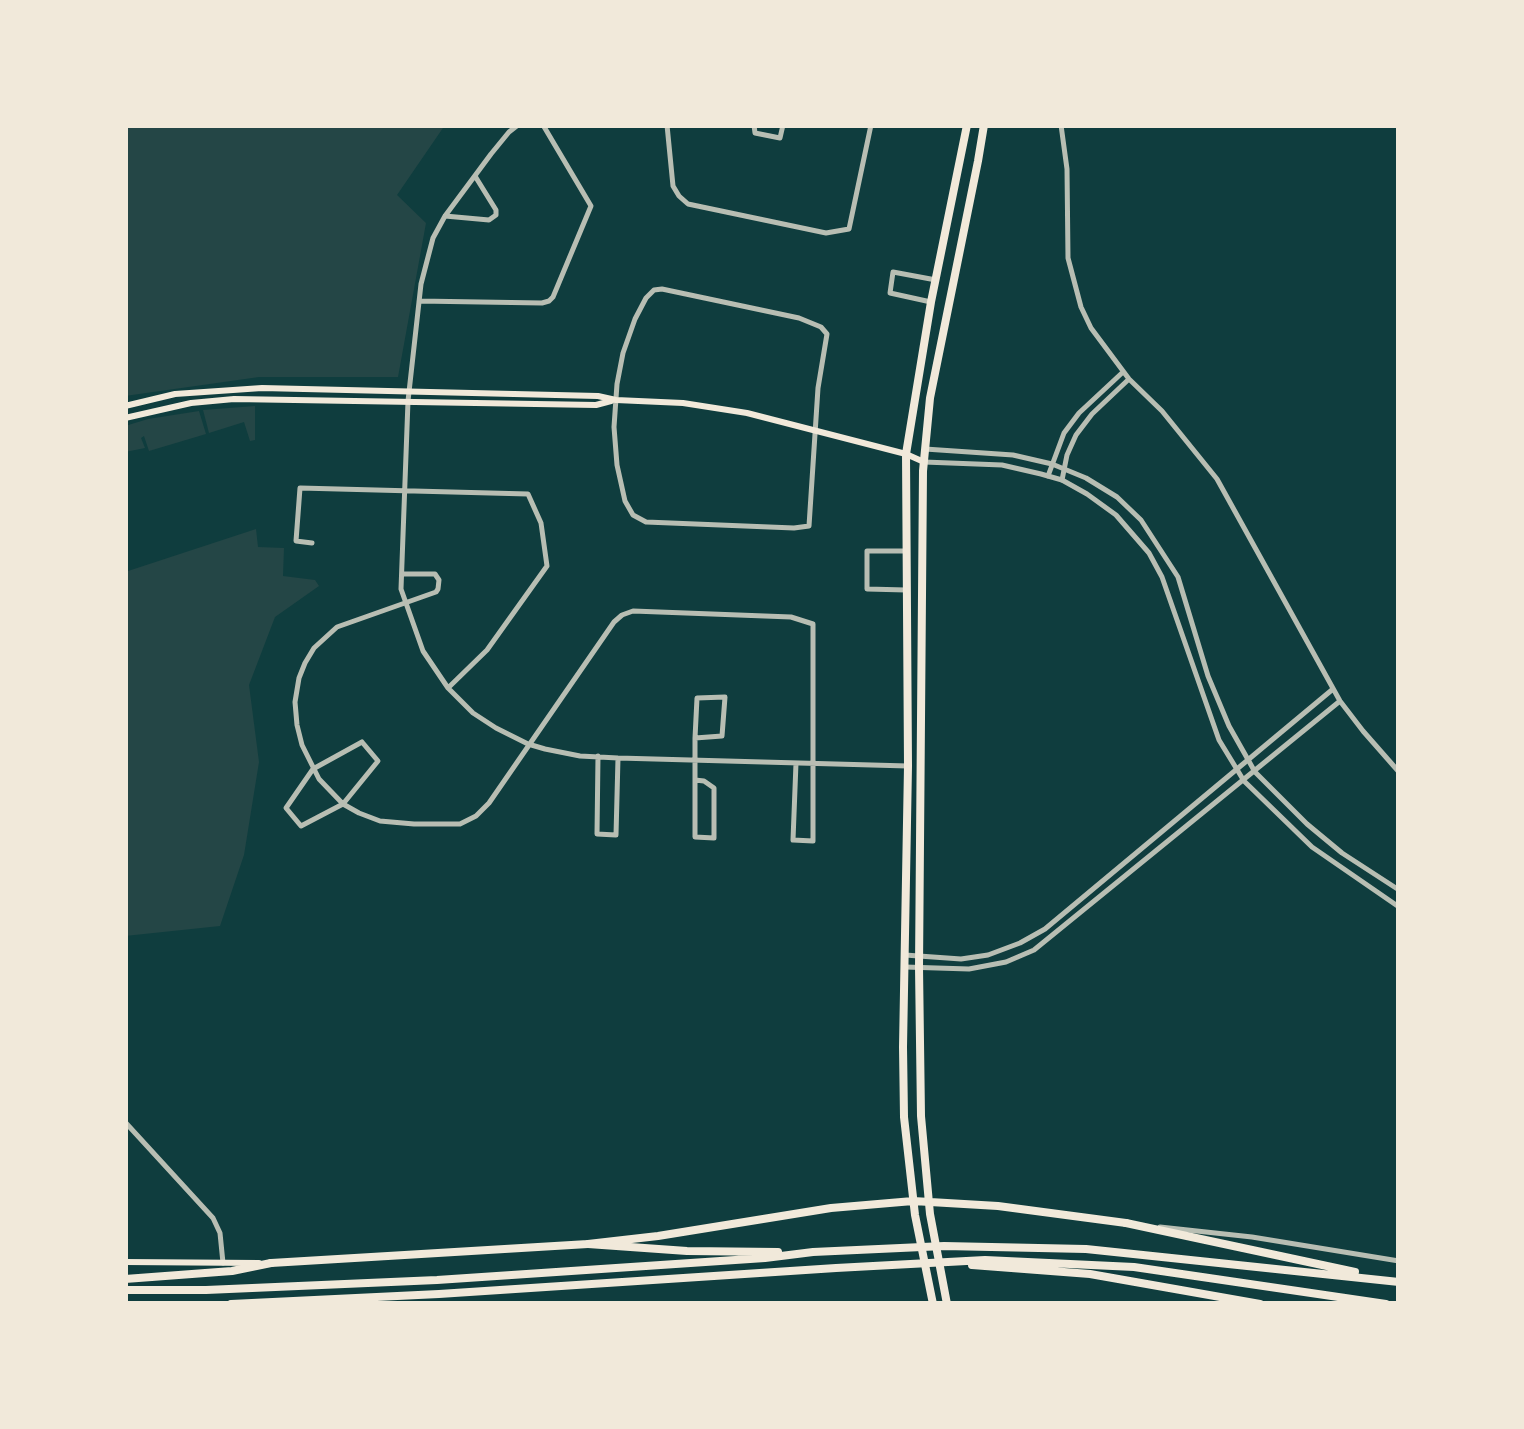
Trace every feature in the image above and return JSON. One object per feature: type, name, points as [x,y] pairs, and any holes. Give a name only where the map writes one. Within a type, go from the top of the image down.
[{"type":"main road","points":[[932,1304],[915,1214],[904,1117],[906,454],[931,302],[967,125]]},
{"type":"main road","points":[[947,1304],[928,1202],[921,1116],[924,462],[930,398],[984,125]]},
{"type":"main road","points":[[936,280],[953,284]]},
{"type":"main road","points":[[125,406],[175,394],[231,389],[598,396],[747,413],[924,462]]},
{"type":"main road","points":[[125,418],[191,403],[234,399],[596,405],[616,400]]},
{"type":"main road","points":[[906,454],[925,449]]},
{"type":"main road","points":[[125,1262],[271,1263],[588,1244],[831,1208],[914,1201],[998,1206],[1126,1223],[1399,1282]]},
{"type":"main road","points":[[588,1244],[813,1252]]},
{"type":"main road","points":[[125,1290],[437,1280],[944,1246],[1086,1249],[1399,1282]]},
{"type":"main road","points":[[230,1304],[984,1260],[1134,1267],[1386,1304]]},
{"type":"main road","points":[[125,1278],[232,1271],[271,1263]]},
{"type":"main road","points":[[957,1263],[1090,1274],[1260,1304]]},
{"type":"street","points":[[518,125],[507,128],[445,216],[425,262],[408,401],[401,588],[423,652],[448,688],[473,712],[528,744],[564,754],[908,766]]},
{"type":"street","points":[[419,301],[550,301],[591,206],[543,125]]},
{"type":"street","points":[[667,125],[672,186],[688,204],[826,233],[848,229],[871,125]]},
{"type":"street","points":[[754,125],[755,133],[780,138],[783,125]]},
{"type":"street","points":[[1061,125],[1067,168],[1070,272],[1091,328],[1123,372],[1217,479],[1333,690],[1399,772]]},
{"type":"street","points":[[445,216],[489,220],[496,216],[475,176]]},
{"type":"street","points":[[931,302],[890,294],[893,272],[936,280]]},
{"type":"street","points":[[654,290],[788,315],[821,326],[826,334],[808,526],[646,522],[633,515],[625,501],[617,465],[616,400],[635,319],[654,290]]},
{"type":"street","points":[[1048,476],[1064,434],[1079,413],[1123,372]]},
{"type":"street","points":[[1062,480],[1066,454],[1088,418],[1129,379]]},
{"type":"street","points":[[925,449],[1013,455],[1052,464],[1086,478],[1118,498],[1141,520],[1178,577],[1222,709],[1255,772],[1342,853],[1399,890]]},
{"type":"street","points":[[924,462],[1002,465],[1048,476],[1087,494],[1116,515],[1149,553],[1162,577],[1219,740],[1244,781],[1312,848],[1399,907]]},
{"type":"street","points":[[312,542],[296,541],[300,488],[528,494],[541,523],[546,566],[488,650],[448,688]]},
{"type":"street","points":[[906,551],[867,551],[867,589],[906,590]]},
{"type":"street","points":[[402,574],[434,574],[439,580],[436,592],[337,627],[305,662],[299,678],[295,702],[300,735],[313,769],[331,792],[358,814],[380,821],[414,824],[460,824],[478,814],[614,622],[633,611],[792,616],[813,624],[813,841],[793,840],[796,763]]},
{"type":"street","points":[[905,955],[961,960],[988,955],[1044,929],[1333,690]]},
{"type":"street","points":[[695,780],[714,788],[714,838],[695,837],[695,780],[695,760],[697,698],[725,697],[722,736],[696,738]]},
{"type":"street","points":[[905,966],[969,969],[1006,962],[1034,950],[1340,700]]},
{"type":"street","points":[[362,742],[378,761],[344,804],[302,826],[286,808],[313,769],[362,742]]},
{"type":"street","points":[[598,756],[597,834],[616,835],[618,758]]},
{"type":"street","points":[[125,1122],[213,1218],[220,1233],[223,1263]]},
{"type":"street","points":[[1126,1223],[1249,1237],[1399,1261]]},
{"type":"shaded area","points":[[125,125],[445,125],[397,195],[426,223],[398,377],[259,377],[125,396]]},
{"type":"shaded area","points":[[255,406],[255,440],[250,441],[244,422],[209,433],[203,410]]},
{"type":"shaded area","points":[[199,411],[206,434],[149,451],[144,436],[141,438],[145,448],[125,452],[125,426]]},
{"type":"shaded area","points":[[256,529],[258,547],[284,548],[283,576],[315,580],[319,586],[275,617],[249,685],[259,762],[244,855],[220,926],[125,936],[125,572]]}]
